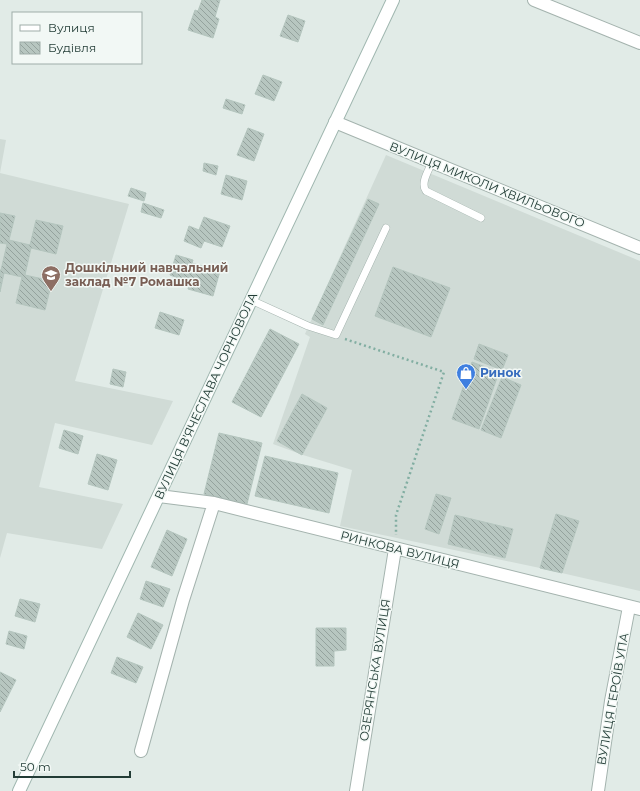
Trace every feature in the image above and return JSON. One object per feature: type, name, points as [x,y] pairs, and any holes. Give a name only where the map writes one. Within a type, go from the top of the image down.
[{"type":"street","name":"ВУЛИЦЯ В'ЯЧЕСЛАВА ЧОРНОВОЛА","points":[[19,791],[392,0]]},
{"type":"street","points":[[534,0],[640,43]]},
{"type":"street","name":"ВУЛИЦЯ МИКОЛИ ХВИЛЬОВОГО","points":[[335,122],[640,248]]},
{"type":"street","name":"РИНКОВА ВУЛИЦЯ","points":[[159,496],[214,503],[635,608]]},
{"type":"street","points":[[141,751],[183,600],[214,503]]},
{"type":"street","name":"ОЗЕРЯНСЬКА ВУЛИЦЯ","points":[[356,791],[395,549]]},
{"type":"street","name":"ВУЛИЦЯ ГЕРОЇВ УПА","points":[[598,791],[610,701],[635,608]]},
{"type":"lane","points":[[432,162],[424,182],[424,188],[426,191],[481,218]]},
{"type":"lane","points":[[251,300],[308,326],[336,336],[386,228]]},
{"type":"path","points":[[336,336],[444,372],[396,515],[395,549]]},
{"type":"shaded area","points":[[0,139],[6,140],[0,173]]},
{"type":"shaded area","name":"Ринок","points":[[386,155],[640,261],[640,591],[540,568],[340,526],[352,470],[273,444],[310,337],[305,334]]},
{"type":"shaded area","name":"Дошкільний навчальний заклад №7 Ромашка","points":[[0,173],[129,204],[75,381],[173,401],[152,445],[55,423],[39,487],[123,504],[102,549],[7,533],[0,558]]},
{"type":"building","points":[[202,0],[220,0],[215,17],[219,19],[213,38],[188,30],[195,10],[198,11]]},
{"type":"building","points":[[288,15],[305,21],[298,42],[280,36]]},
{"type":"building","points":[[263,75],[282,82],[274,101],[255,94]]},
{"type":"building","points":[[226,99],[245,105],[242,114],[223,108]]},
{"type":"building","points":[[248,128],[264,134],[254,161],[237,155]]},
{"type":"building","points":[[204,163],[218,166],[216,175],[203,171]]},
{"type":"building","points":[[226,175],[247,181],[242,200],[221,194]]},
{"type":"building","points":[[131,188],[146,193],[144,201],[128,196]]},
{"type":"building","points":[[368,199],[379,204],[323,325],[312,319]]},
{"type":"building","points":[[143,203],[164,210],[161,218],[141,212]]},
{"type":"building","points":[[0,213],[15,216],[9,240],[30,245],[36,220],[63,226],[56,254],[31,248],[25,275],[52,281],[45,310],[16,303],[22,277],[4,273],[0,292],[0,270],[7,244],[0,243]]},
{"type":"building","points":[[204,217],[230,226],[222,247],[204,241],[201,248],[184,241],[189,226],[199,230]]},
{"type":"building","points":[[176,255],[193,260],[192,263],[220,271],[213,296],[188,289],[189,284],[178,281],[178,278],[170,275]]},
{"type":"building","points":[[393,267],[450,288],[431,337],[375,316]]},
{"type":"building","points":[[160,312],[184,320],[179,335],[155,328]]},
{"type":"building","points":[[270,329],[299,344],[261,417],[232,402]]},
{"type":"building","points":[[479,344],[508,355],[502,370],[474,359]]},
{"type":"building","points":[[472,362],[499,372],[479,429],[452,419]]},
{"type":"building","points":[[113,369],[126,372],[123,387],[110,384]]},
{"type":"building","points":[[502,377],[521,385],[501,438],[481,430]]},
{"type":"building","points":[[302,394],[327,408],[302,455],[277,441]]},
{"type":"building","points":[[64,430],[83,436],[78,454],[59,448]]},
{"type":"building","points":[[219,433],[262,443],[247,504],[204,494]]},
{"type":"building","points":[[97,454],[117,460],[108,490],[88,484]]},
{"type":"building","points":[[265,456],[338,473],[329,513],[255,496]]},
{"type":"building","points":[[436,494],[451,498],[439,534],[425,529]]},
{"type":"building","points":[[556,514],[579,521],[562,573],[540,568]]},
{"type":"building","points":[[455,515],[513,529],[505,558],[448,544]]},
{"type":"building","points":[[167,530],[187,539],[172,576],[151,567]]},
{"type":"building","points":[[146,581],[170,589],[163,607],[140,599]]},
{"type":"building","points":[[20,599],[40,604],[35,622],[15,616]]},
{"type":"building","points":[[138,613],[163,625],[151,649],[127,637]]},
{"type":"building","points":[[316,628],[346,628],[346,650],[334,651],[334,666],[316,666]]},
{"type":"building","points":[[9,631],[27,636],[24,649],[6,644]]},
{"type":"building","points":[[117,657],[143,667],[136,683],[111,673]]},
{"type":"building","points":[[0,672],[16,680],[0,712]]},
{"type":"place","name":"Дошкільний навчальний заклад №7 Ромашка","points":[[51,292]]},
{"type":"place","name":"Ринок","points":[[466,390]]}]
